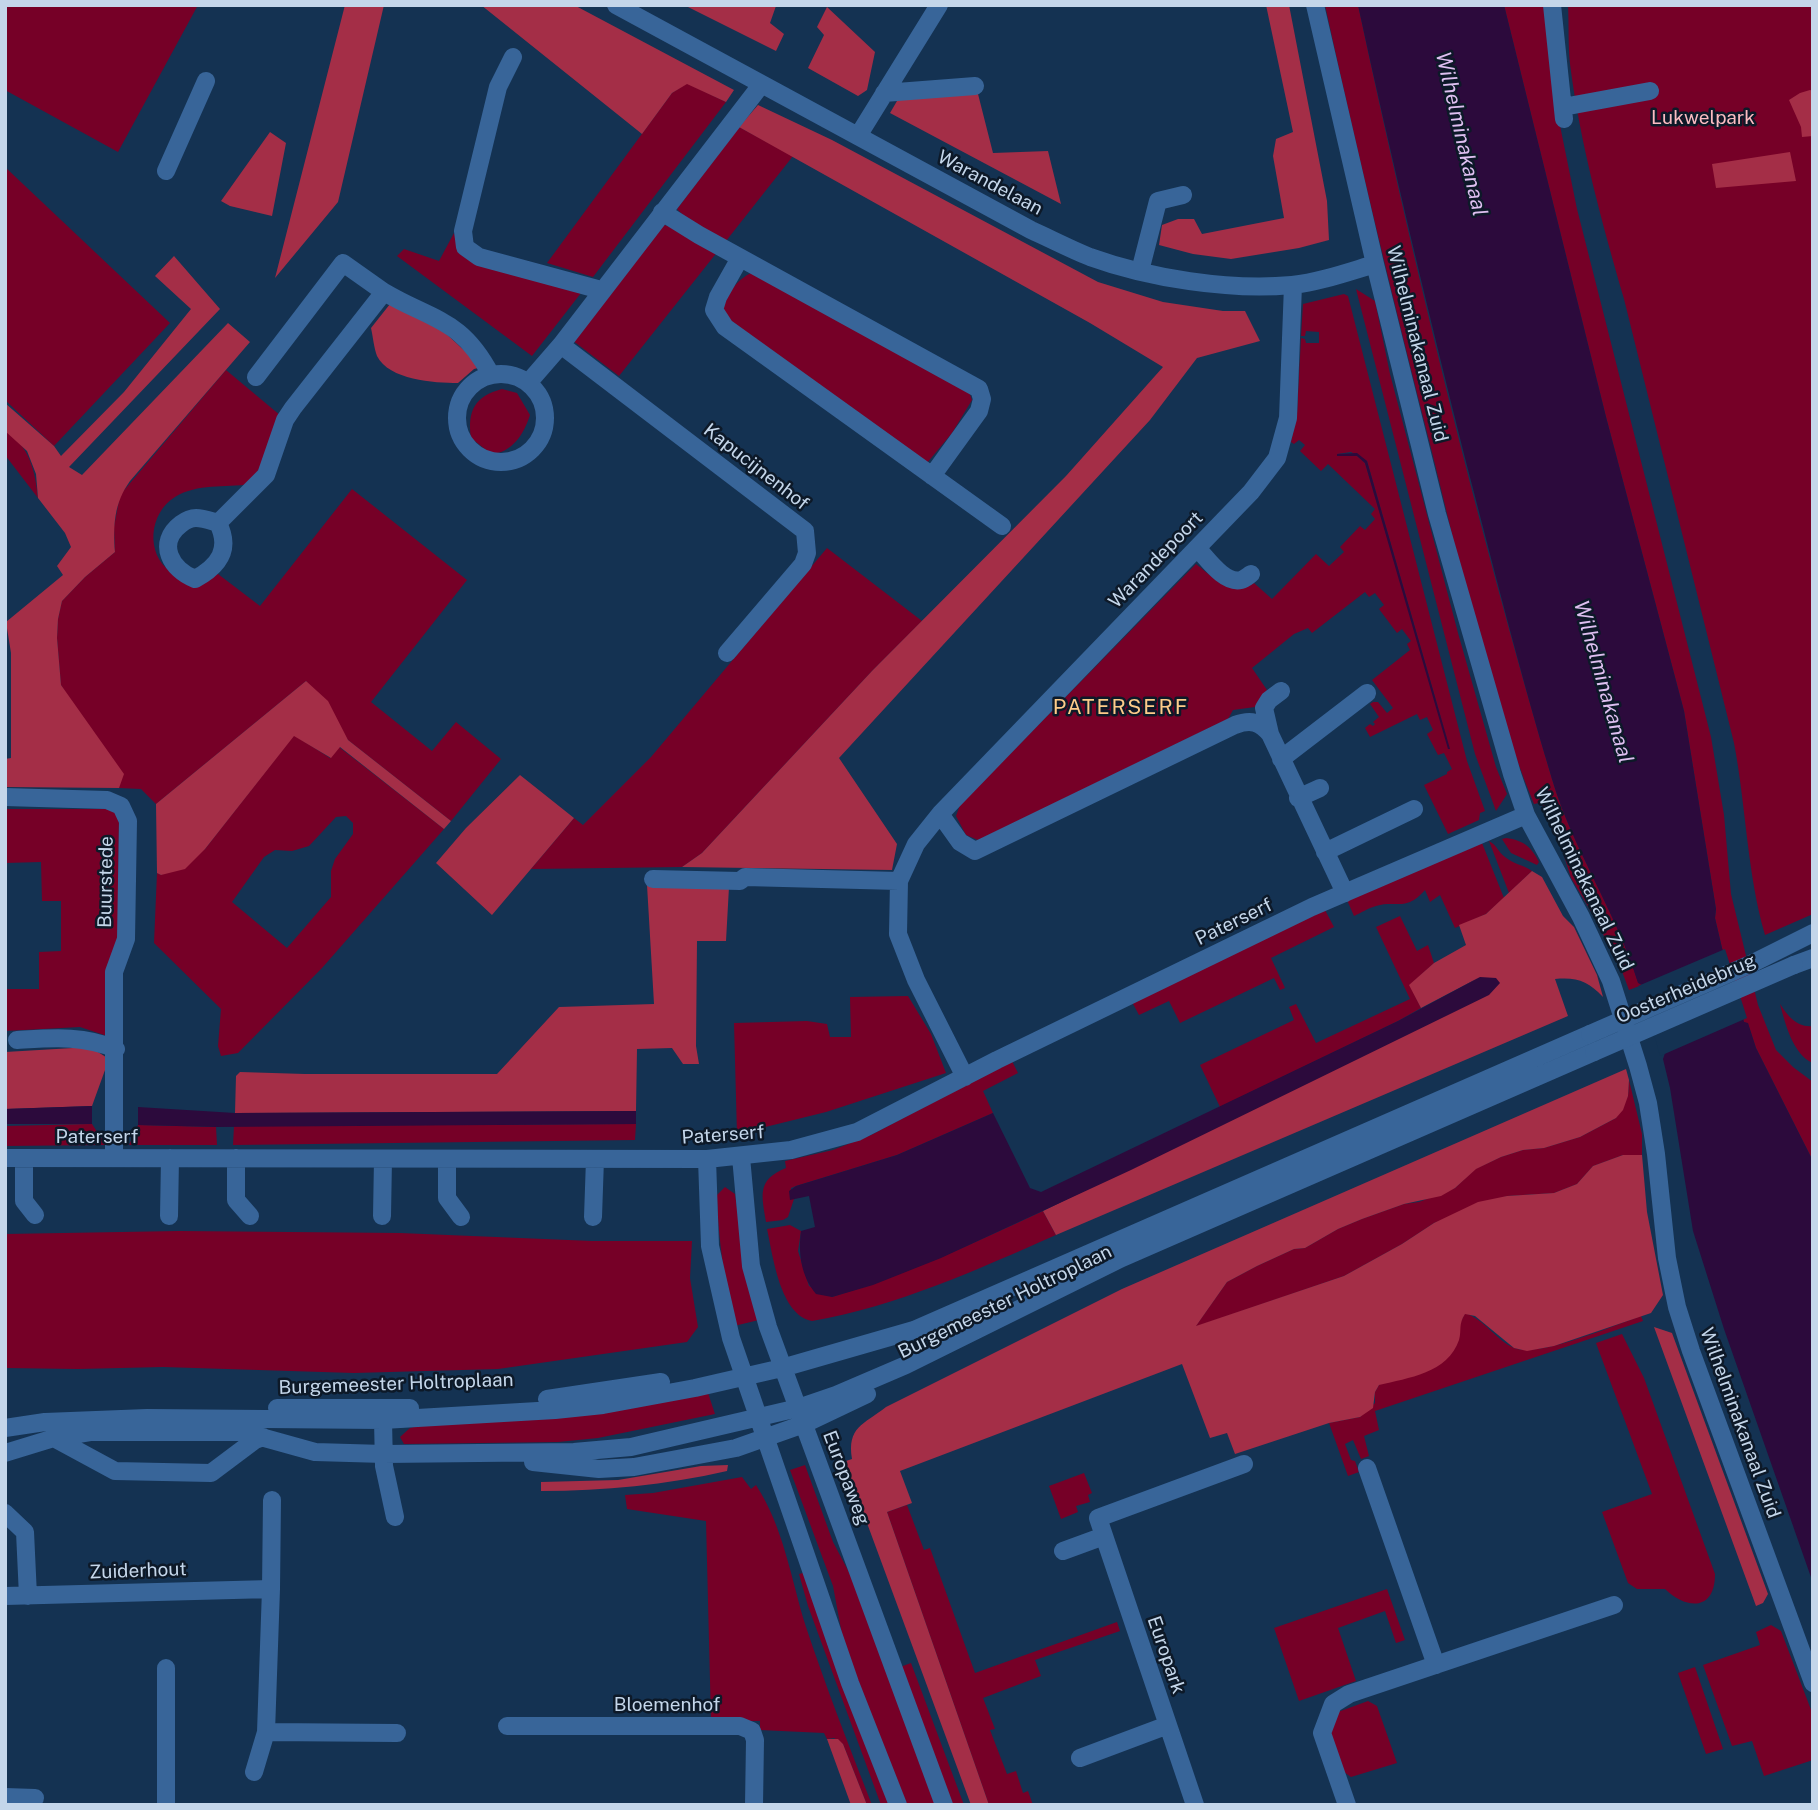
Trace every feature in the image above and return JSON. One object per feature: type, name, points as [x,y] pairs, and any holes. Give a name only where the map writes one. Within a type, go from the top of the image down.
[{"type":"street","name":"Warandelaan","points":[[616,5],[1031,230],[1089,256],[1140,271],[1217,283],[1293,285],[1375,264]]},
{"type":"street","points":[[858,136],[939,5]]},
{"type":"street","name":"Wilhelminakanaal Zuid","points":[[1315,5],[1437,514],[1508,761],[1526,815],[1577,908],[1611,981],[1647,1103],[1656,1154],[1667,1258],[1677,1307],[1813,1683]]},
{"type":"street","points":[[1552,5],[1564,113],[1650,91]]},
{"type":"street","points":[[513,57],[498,87],[463,231],[465,247],[479,257],[601,290]]},
{"type":"street","points":[[166,171],[206,81]]},
{"type":"street","points":[[528,383],[561,345],[761,85]]},
{"type":"street","points":[[884,93],[975,86]]},
{"type":"street","points":[[1140,271],[1158,201],[1183,195]]},
{"type":"street","points":[[662,212],[740,258],[979,389],[982,399],[979,411],[932,476]]},
{"type":"street","points":[[740,258],[718,297],[715,310],[725,327],[1002,526]]},
{"type":"street","points":[[256,377],[343,262],[384,292],[450,325],[475,348],[491,375]]},
{"type":"street","name":"Warandepoort","points":[[899,881],[916,844],[940,814],[1251,492],[1276,458],[1289,418],[1293,285]]},
{"type":"street","points":[[218,523],[265,475],[285,420],[384,292]]},
{"type":"street","name":"Kapucijnenhof","points":[[561,345],[805,531],[807,553],[803,564],[727,653]]},
{"type":"street","points":[[491,375],[515,376],[528,383],[538,394],[544,407],[545,422],[541,437],[533,449],[521,458],[507,462],[478,456],[467,446],[457,419],[458,405],[465,393],[475,382],[491,375]]},
{"type":"street","points":[[1197,548],[1220,572],[1232,579],[1241,580],[1251,574]]},
{"type":"street","points":[[1281,691],[1269,699],[1264,708],[1270,734],[1345,893]]},
{"type":"street","points":[[1281,759],[1367,693]]},
{"type":"street","points":[[940,814],[960,842],[975,851],[1235,724],[1255,721],[1270,734]]},
{"type":"street","points":[[1298,798],[1320,788]]},
{"type":"street","name":"Buurstede","points":[[5,797],[107,800],[121,806],[128,821],[126,939],[114,972],[114,1158]]},
{"type":"street","points":[[1325,852],[1414,809]]},
{"type":"street","name":"Paterserf","points":[[5,1158],[707,1159],[791,1150],[857,1132],[1345,893],[1526,815]]},
{"type":"street","points":[[653,879],[740,881],[745,877],[899,881],[898,934],[916,980],[965,1077]]},
{"type":"street","points":[[1796,961],[1813,933]]},
{"type":"street","points":[[1796,961],[1813,942]]},
{"type":"street","points":[[1796,961],[1813,958]]},
{"type":"street","name":"Oosterheidebrug","points":[[1594,1049],[1753,963],[1796,961]]},
{"type":"street","name":"Oosterheidebrug","points":[[1594,1049],[1796,961]]},
{"type":"street","points":[[17,1040],[71,1037],[99,1042],[116,1049]]},
{"type":"street","name":"Burgemeester Holtroplaan","points":[[147,1418],[165,1408],[451,1407],[502,1403],[598,1393],[812,1360],[914,1330],[1594,1049]]},
{"type":"street","name":"Burgemeester Holtroplaan","points":[[406,1454],[447,1462],[533,1461],[599,1469],[634,1467],[736,1448],[765,1438],[801,1416],[1594,1049]]},
{"type":"street","name":"Europaweg","points":[[741,1157],[751,1266],[781,1363],[944,1805]]},
{"type":"street","points":[[24,1158],[24,1201],[35,1215]]},
{"type":"street","points":[[169,1216],[170,1158]]},
{"type":"street","points":[[236,1158],[236,1200],[250,1216]]},
{"type":"street","points":[[382,1216],[383,1159]]},
{"type":"street","points":[[447,1159],[447,1198],[460,1217]]},
{"type":"street","points":[[593,1217],[595,1159]]},
{"type":"street","points":[[707,1159],[710,1246],[727,1324],[850,1683],[898,1805]]},
{"type":"street","name":"Burgemeester Holtroplaan","points":[[5,1428],[45,1422],[147,1418],[383,1420],[555,1410],[603,1405],[695,1388],[742,1372]]},
{"type":"street","name":"Burgemeester Holtroplaan","points":[[5,1453],[54,1438],[90,1433],[132,1432],[243,1432],[315,1452],[574,1452],[631,1447],[757,1418],[801,1416]]},
{"type":"street","points":[[383,1420],[384,1466],[395,1517]]},
{"type":"street","points":[[54,1438],[115,1471],[211,1473],[263,1437]]},
{"type":"street","points":[[1061,1546],[1244,1464]]},
{"type":"street","points":[[1367,1468],[1436,1665]]},
{"type":"street","points":[[254,1772],[266,1732],[272,1500]]},
{"type":"street","points":[[5,1513],[25,1532],[28,1596]]},
{"type":"street","name":"Europark","points":[[1101,1526],[1195,1805]]},
{"type":"street","name":"Zuiderhout","points":[[5,1596],[271,1589]]},
{"type":"street","points":[[1347,1805],[1322,1733],[1332,1703],[1392,1673],[1436,1665],[1614,1605]]},
{"type":"street","points":[[166,1668],[166,1805]]},
{"type":"street","points":[[1080,1758],[1168,1725]]},
{"type":"street","name":"Bloemenhof","points":[[507,1726],[740,1726],[752,1731],[755,1740],[754,1805]]},
{"type":"street","points":[[266,1732],[397,1733]]},
{"type":"street","points":[[5,1797],[35,1798]]},
{"type":"green space","points":[[8,5],[198,5],[118,152],[5,90],[5,10]]},
{"type":"green space","points":[[1325,5],[1358,5],[1424,297],[1524,684],[1552,779],[1571,831],[1619,931],[1638,982],[1642,985],[1629,990],[1617,958],[1614,958],[1599,925],[1571,878],[1560,843],[1543,806],[1534,804],[1489,674],[1390,285]]},
{"type":"green space","points":[[1504,5],[1545,5],[1555,101],[1577,209],[1711,737],[1724,815],[1731,894],[1758,1005],[1776,1050],[1813,1082],[1813,1161],[1756,1048],[1748,1024],[1744,1022],[1722,948],[1715,918],[1716,909],[1684,711],[1606,417]]},
{"type":"green space","name":"Lukwelpark","points":[[1568,5],[1813,5],[1813,914],[1765,935],[1750,864],[1734,743],[1586,153],[1570,64]]},
{"type":"green space","points":[[687,83],[726,102],[593,277],[547,263],[672,93]]},
{"type":"green space","points":[[739,127],[793,156],[726,241],[687,219],[677,209]]},
{"type":"green space","points":[[5,167],[170,323],[54,446],[5,400]]},
{"type":"green space","points":[[664,225],[680,229],[718,251],[619,376],[572,340]]},
{"type":"green space","points":[[454,233],[459,253],[467,259],[581,293],[532,356],[397,256],[404,249],[439,261]]},
{"type":"green space","points":[[755,271],[968,389],[972,400],[952,433],[927,463],[727,318],[723,308],[731,290]]},
{"type":"green space","points":[[1356,289],[1375,301],[1390,374],[1458,633],[1496,767],[1507,794],[1496,811],[1475,754]]},
{"type":"green space","points":[[1344,294],[1348,296],[1467,761],[1485,811],[1480,813],[1479,820],[1448,834],[1424,785],[1452,769],[1444,753],[1438,755],[1427,734],[1433,730],[1427,717],[1420,720],[1417,714],[1370,737],[1365,728],[1370,724],[1373,726],[1373,722],[1379,717],[1370,704],[1378,702],[1387,713],[1393,708],[1372,680],[1410,650],[1407,644],[1411,641],[1402,629],[1397,633],[1379,609],[1384,605],[1375,593],[1369,597],[1365,592],[1312,633],[1308,628],[1294,634],[1252,668],[1267,690],[1255,707],[1233,710],[1228,719],[985,837],[978,840],[966,835],[956,816],[960,805],[1196,564],[1230,587],[1246,587],[1254,583],[1272,599],[1316,554],[1329,566],[1344,552],[1340,547],[1360,526],[1365,530],[1375,519],[1371,514],[1375,509],[1328,464],[1321,471],[1300,451],[1305,445],[1299,440],[1294,444],[1291,442],[1297,415],[1301,338],[1305,339],[1306,343],[1319,343],[1319,332],[1306,331],[1305,336],[1301,336],[1303,304]],"holes":[[[1351,452],[1367,461],[1450,749],[1365,463],[1357,456],[1337,454]]]},
{"type":"green space","points":[[226,370],[287,421],[250,484],[193,490],[166,504],[155,523],[154,545],[157,555],[171,572],[176,574],[206,578],[218,574],[260,606],[352,489],[467,580],[371,702],[432,751],[456,722],[501,759],[451,821],[348,740],[306,681],[156,804],[141,789],[119,788],[61,685],[57,638],[62,601],[115,552],[114,527],[120,495]]},
{"type":"green space","points":[[502,389],[517,393],[530,415],[524,429],[511,446],[491,454],[471,438],[470,420],[479,400]]},
{"type":"green space","points":[[5,431],[20,444],[30,460],[38,498],[5,455]]},
{"type":"green space","points":[[827,548],[922,621],[702,853],[682,867],[531,869],[574,818],[583,825],[651,757]]},
{"type":"green space","points":[[294,735],[330,758],[339,747],[444,829],[322,968],[238,1053],[221,1056],[218,1046],[221,1009],[154,943],[157,873],[161,875],[205,849]],"holes":[[[346,816],[353,823],[353,834],[335,859],[331,871],[331,897],[287,948],[232,902],[264,857],[275,850],[292,851],[309,846],[336,817]]]},
{"type":"green space","points":[[5,809],[119,809],[118,937],[110,1037],[80,1027],[5,1031],[5,989],[39,989],[39,952],[61,951],[61,901],[42,901],[41,862],[5,863]]},
{"type":"green space","points":[[1502,839],[1527,846],[1539,862],[1537,865],[1511,853]]},
{"type":"green space","points":[[1489,841],[1508,859],[1532,871],[1509,893]]},
{"type":"green space","points":[[1482,843],[1504,898],[1486,914],[1455,928],[1440,895],[1430,902],[1425,890],[1412,901],[1383,904],[1354,916],[1347,900]]},
{"type":"green space","points":[[1325,910],[1334,927],[1271,958],[1285,988],[1280,990],[1274,978],[1180,1023],[1169,1001],[1139,1015],[1132,1002]]},
{"type":"green space","points":[[1400,916],[1417,951],[1428,945],[1434,963],[1410,985],[1421,1008],[1220,1107],[1200,1065],[1294,1020],[1289,1007],[1296,1004],[1316,1043],[1410,999],[1376,927]]},
{"type":"green space","points":[[908,996],[931,1034],[946,1073],[826,1112],[737,1134],[734,1023],[807,1021],[827,1024],[830,1037],[851,1037],[850,997]]},
{"type":"green space","points":[[1780,1004],[1798,1023],[1813,1026],[1813,1063],[1795,1046]]},
{"type":"green space","points":[[1012,1061],[1018,1073],[983,1091],[993,1113],[897,1155],[791,1188],[790,1199],[794,1199],[788,1217],[766,1222],[763,1190],[770,1178],[786,1168],[785,1161],[833,1150],[871,1135]]},
{"type":"green space","points":[[1629,1080],[1642,1134],[1642,1155],[1623,1155],[1593,1166],[1577,1184],[1554,1193],[1507,1196],[1434,1223],[1344,1276],[1195,1327],[1227,1282],[1257,1266],[1294,1249],[1305,1248],[1362,1219],[1455,1188],[1475,1169],[1501,1157],[1580,1137],[1616,1118],[1628,1096]]},
{"type":"green space","points":[[92,1124],[106,1145],[5,1146],[5,1126]]},
{"type":"green space","points":[[636,1124],[635,1140],[233,1145],[234,1126]]},
{"type":"green space","points":[[138,1125],[216,1127],[217,1145],[129,1145]]},
{"type":"green space","points":[[725,1187],[735,1194],[743,1251],[759,1320],[734,1326],[722,1261],[718,1212],[717,1195]]},
{"type":"green space","points":[[1043,1211],[1056,1235],[966,1274],[906,1296],[812,1321],[792,1308],[785,1296],[775,1268],[767,1229],[790,1225],[801,1231],[798,1251],[809,1286],[832,1297],[913,1269]]},
{"type":"green space","points":[[179,1231],[400,1233],[592,1241],[692,1241],[690,1278],[698,1327],[687,1342],[498,1369],[354,1373],[163,1367],[5,1368],[5,1234]]},
{"type":"green space","points":[[1465,1313],[1479,1320],[1514,1348],[1526,1350],[1558,1345],[1641,1316],[1643,1321],[1375,1411],[1379,1430],[1364,1436],[1369,1456],[1361,1459],[1353,1440],[1345,1444],[1359,1472],[1348,1476],[1329,1423],[1360,1417],[1375,1403],[1375,1392],[1379,1385],[1459,1325]]},
{"type":"green space","points":[[1622,1334],[1644,1378],[1715,1574],[1714,1586],[1705,1601],[1690,1603],[1673,1596],[1665,1589],[1637,1589],[1628,1583],[1602,1512],[1652,1494],[1596,1343]]},
{"type":"green space","points":[[707,1390],[715,1414],[598,1438],[558,1442],[404,1444],[400,1437],[410,1428],[426,1424]]},
{"type":"green space","points":[[805,1465],[833,1542],[862,1597],[939,1805],[907,1805],[896,1786],[846,1656],[833,1586],[790,1470]]},
{"type":"green space","points":[[1084,1473],[1092,1493],[1088,1495],[1090,1502],[1076,1506],[1078,1512],[1061,1519],[1049,1486]]},
{"type":"green space","points":[[742,1477],[751,1489],[756,1485],[774,1519],[814,1649],[872,1805],[867,1805],[843,1744],[834,1738],[827,1739],[824,1733],[760,1730],[760,1721],[711,1721],[706,1521],[627,1509],[625,1495],[653,1493]]},
{"type":"green space","points":[[907,1505],[924,1550],[930,1548],[975,1673],[1117,1622],[1120,1631],[1035,1660],[1041,1676],[983,1698],[995,1729],[990,1730],[1007,1774],[1016,1771],[1023,1793],[1028,1791],[1033,1805],[989,1805],[887,1512]]},
{"type":"green space","points":[[803,1573],[890,1805],[881,1805],[808,1606],[799,1574]]},
{"type":"green space","points":[[1387,1589],[1405,1640],[1396,1643],[1385,1611],[1338,1628],[1356,1681],[1299,1701],[1274,1628]]},
{"type":"green space","points":[[1771,1625],[1781,1631],[1813,1715],[1813,1760],[1764,1776],[1752,1741],[1732,1746],[1703,1665],[1760,1645],[1756,1632]]},
{"type":"green space","points":[[911,1663],[964,1805],[952,1805],[900,1667]]},
{"type":"green space","points":[[1695,1667],[1723,1749],[1706,1754],[1678,1673]]},
{"type":"green space","points":[[1368,1701],[1377,1706],[1397,1763],[1351,1777],[1344,1772],[1329,1730],[1338,1712]]},
{"type":"shaded area","points":[[345,5],[384,5],[338,202],[275,278]]},
{"type":"shaded area","points":[[481,5],[574,5],[734,90],[726,102],[687,84],[672,93],[642,134]]},
{"type":"shaded area","points":[[684,5],[774,5],[776,6],[770,23],[784,34],[776,51]]},
{"type":"shaded area","points":[[1266,5],[1289,5],[1327,201],[1329,240],[1299,248],[1231,259],[1193,254],[1159,245],[1162,225],[1178,219],[1194,219],[1202,234],[1284,218],[1273,156],[1276,139],[1293,132]]},
{"type":"shaded area","points":[[827,7],[875,52],[867,90],[858,96],[808,68],[824,35],[817,27]]},
{"type":"shaded area","points":[[1813,91],[1813,136],[1802,137],[1801,127],[1789,100]]},
{"type":"shaded area","points":[[978,94],[993,153],[1048,151],[1061,204],[890,113],[897,101],[906,96]]},
{"type":"shaded area","points":[[758,105],[832,140],[1098,282],[1163,302],[1223,311],[1245,311],[1260,341],[1197,358],[1150,420],[839,758],[897,844],[892,870],[682,867],[702,853],[872,671],[1066,476],[1163,367],[1090,323],[739,127]]},
{"type":"shaded area","points":[[270,132],[286,143],[272,216],[230,206],[221,201]]},
{"type":"shaded area","points":[[1790,152],[1796,181],[1716,188],[1712,164]]},
{"type":"shaded area","points":[[174,256],[220,309],[69,467],[82,475],[228,323],[250,342],[130,481],[116,515],[115,552],[62,601],[57,638],[61,685],[124,774],[119,788],[5,787],[5,759],[11,758],[11,653],[6,622],[63,575],[57,566],[71,547],[65,533],[38,498],[36,474],[27,451],[5,431],[5,403],[54,446],[61,456],[124,392],[191,309],[155,276]]},
{"type":"shaded area","points":[[390,304],[440,328],[482,367],[474,369],[458,383],[425,381],[391,370],[377,356],[371,328]]},
{"type":"shaded area","points":[[306,681],[328,701],[348,740],[451,821],[444,829],[340,747],[331,758],[294,736],[205,849],[185,869],[161,875],[157,873],[156,804]]},
{"type":"shaded area","points":[[520,775],[574,818],[492,915],[436,863],[466,828]]},
{"type":"shaded area","points":[[1532,871],[1542,877],[1563,916],[1574,927],[1597,975],[1603,997],[1582,981],[1555,979],[1568,1016],[1056,1235],[1043,1211],[1256,1107],[1480,977],[1421,1008],[1409,985],[1434,963],[1466,945],[1459,925],[1486,914]]},
{"type":"shaded area","points":[[647,885],[729,887],[726,941],[697,941],[696,1046],[699,1064],[683,1064],[672,1048],[637,1049],[636,1111],[235,1113],[236,1076],[240,1072],[497,1074],[559,1007],[654,1004]]},
{"type":"shaded area","points":[[90,1047],[109,1059],[92,1106],[5,1109],[5,1052]]},
{"type":"shaded area","points":[[1626,1069],[1629,1080],[1628,1096],[1623,1110],[1616,1118],[1580,1137],[1501,1157],[1476,1169],[1455,1188],[1441,1196],[1404,1204],[1362,1219],[1305,1248],[1294,1249],[1257,1266],[1227,1282],[1196,1326],[1344,1276],[1434,1223],[1478,1202],[1507,1196],[1554,1193],[1577,1184],[1593,1166],[1623,1155],[1642,1155],[1647,1212],[1663,1295],[1651,1313],[1554,1346],[1527,1351],[1514,1348],[1475,1316],[1465,1314],[1459,1340],[1446,1360],[1426,1372],[1379,1385],[1375,1392],[1373,1408],[1360,1417],[1329,1423],[1235,1454],[1227,1433],[1210,1438],[1182,1364],[900,1471],[912,1503],[887,1512],[989,1805],[971,1805],[850,1477],[846,1461],[852,1459],[854,1433],[886,1407],[1122,1289]]},
{"type":"shaded area","points":[[1654,1327],[1672,1333],[1768,1594],[1763,1603],[1756,1606]]},
{"type":"shaded area","points":[[728,1465],[727,1471],[658,1483],[588,1490],[541,1491],[541,1482],[618,1480],[701,1466]]},
{"type":"shaded area","points":[[827,1739],[838,1739],[843,1744],[867,1805],[851,1805]]},
{"type":"water","name":"Wilhelminakanaal","points":[[1358,5],[1504,5],[1606,417],[1684,711],[1716,909],[1715,918],[1722,948],[1744,1022],[1748,1023],[1756,1048],[1813,1161],[1813,1583],[1724,1329],[1693,1231],[1663,1059],[1665,1053],[1644,986],[1638,983],[1619,932],[1571,831],[1540,739],[1451,401]]},
{"type":"water","points":[[1357,453],[1367,461],[1450,749],[1365,463],[1357,456],[1337,456]]},
{"type":"water","points":[[1480,977],[1496,978],[1500,983],[1489,995],[1131,1170],[941,1258],[873,1285],[832,1297],[816,1294],[807,1280],[800,1256],[801,1231],[815,1227],[809,1196],[790,1200],[789,1191],[796,1186],[897,1155],[993,1113],[1030,1188],[1041,1192],[1398,1021]]},
{"type":"water","points":[[92,1106],[92,1124],[5,1124],[5,1109]]},
{"type":"water","points":[[138,1107],[235,1113],[636,1111],[636,1124],[216,1127],[138,1125]]},
{"type":"pier","points":[[1725,949],[1747,1018],[1660,1056],[1641,988],[1638,986]]},
{"type":"district","name":"PATERSERF","points":[[1121,708]]}]
